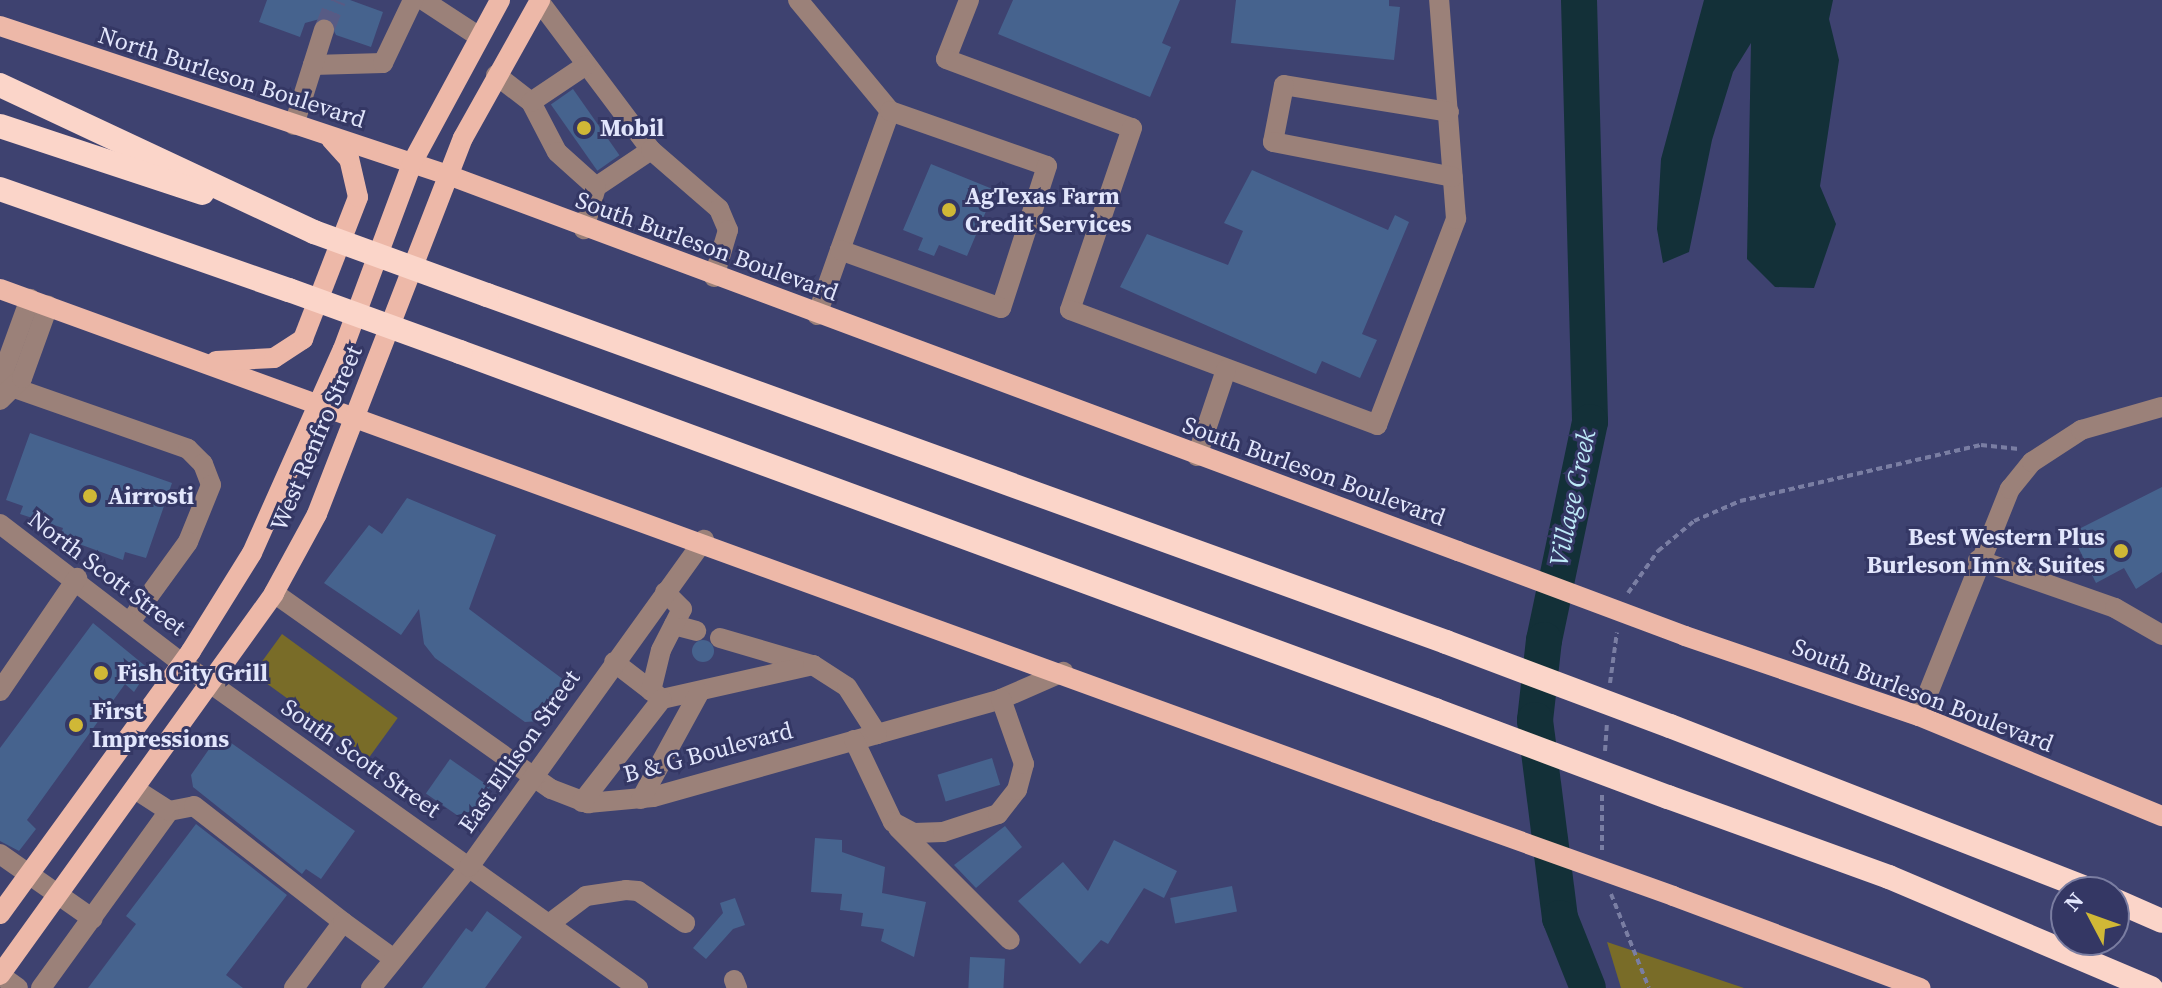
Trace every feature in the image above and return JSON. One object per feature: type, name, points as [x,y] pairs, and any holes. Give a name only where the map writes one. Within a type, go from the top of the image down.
[{"type":"highway","points":[[0,85],[314,232]]},
{"type":"highway","points":[[0,126],[314,232],[1446,642],[2054,876]]},
{"type":"highway","points":[[0,189],[460,352],[1889,877],[2151,988]]},
{"type":"highway","points":[[2130,907],[2162,921]]},
{"type":"main road","name":"West Renfro Street","points":[[0,914],[182,663],[252,553],[319,403],[412,163],[500,0]]},
{"type":"main road","name":"West Renfro Street","points":[[0,975],[274,593],[317,514],[448,175],[496,75],[540,0]]},
{"type":"main road","name":"North Burleson Boulevard","points":[[0,26],[448,175]]},
{"type":"main road","points":[[204,362],[274,358],[303,339],[358,197],[349,159],[330,137]]},
{"type":"main road","name":"South Burleson Boulevard","points":[[448,175],[584,229],[1685,636],[1919,716],[2162,816]]},
{"type":"main road","points":[[0,289],[704,540],[1920,988]]},
{"type":"street","points":[[540,0],[651,150],[719,209],[728,230],[714,277]]},
{"type":"street","points":[[798,0],[890,111],[1047,166],[1001,308],[840,250]]},
{"type":"street","points":[[969,0],[946,59],[1132,128],[1070,310],[1377,425],[1456,219],[1439,0]]},
{"type":"street","points":[[313,65],[383,63],[423,1],[478,36]]},
{"type":"street","points":[[294,125],[324,30]]},
{"type":"street","points":[[531,102],[586,65]]},
{"type":"street","points":[[496,75],[531,102],[557,152],[596,187]]},
{"type":"street","points":[[1449,112],[1284,85],[1273,142],[1453,177]]},
{"type":"street","points":[[817,315],[890,111]]},
{"type":"street","points":[[584,229],[596,187],[651,150]]},
{"type":"street","points":[[39,303],[3,373],[3,390],[188,449],[203,464],[211,485],[188,542],[132,619]]},
{"type":"street","points":[[1197,456],[1226,370]]},
{"type":"street","points":[[1919,716],[1978,560],[2010,489],[2032,462],[2081,430],[2162,407]]},
{"type":"street","name":"North Scott Street","points":[[0,524],[132,619],[209,682]]},
{"type":"street","name":"East Ellison Street","points":[[371,988],[469,867],[704,540]]},
{"type":"street","points":[[1978,560],[2115,608],[2162,635]]},
{"type":"street","points":[[1,687],[77,578]]},
{"type":"street","points":[[274,593],[534,777],[582,802],[656,695],[674,625],[682,609],[665,592]]},
{"type":"street","points":[[674,625],[696,631]]},
{"type":"street","points":[[720,638],[813,665],[847,687],[877,734]]},
{"type":"street","points":[[614,662],[656,695],[699,693],[813,665]]},
{"type":"street","name":"B & G Boulevard","points":[[582,802],[641,799],[1001,699],[1063,672]]},
{"type":"street","name":"South Scott Street","points":[[209,682],[638,988]]},
{"type":"street","points":[[641,799],[699,693]]},
{"type":"street","points":[[893,822],[914,833],[943,832],[998,814],[1017,790],[1024,764],[1001,699]]},
{"type":"street","points":[[854,740],[893,822],[940,876],[1010,940]]},
{"type":"street","points":[[135,789],[169,811]]},
{"type":"street","points":[[41,988],[169,811],[194,806],[394,959]]},
{"type":"street","points":[[0,854],[93,919]]},
{"type":"street","points":[[549,924],[586,896],[626,890],[638,891],[685,923]]},
{"type":"street","points":[[296,987],[343,922]]},
{"type":"street","points":[[0,975],[18,988]]},
{"type":"path","points":[[1622,607],[1658,551],[1694,521],[1740,501],[1981,445],[2035,455]]},
{"type":"path","points":[[1609,693],[1619,621]]},
{"type":"path","points":[[1604,768],[1608,708]]},
{"type":"path","points":[[1603,783],[1604,865]]},
{"type":"path","points":[[1605,878],[1649,988]]},
{"type":"shaded area","points":[[282,634],[398,718],[369,758],[253,674]]},
{"type":"shaded area","points":[[1607,942],[1744,988],[1621,988]]},
{"type":"water","points":[[1704,0],[1833,0],[1829,19],[1839,60],[1820,186],[1836,224],[1814,288],[1775,287],[1747,259],[1751,43],[1733,72],[1712,140],[1689,252],[1663,263],[1657,229],[1661,159]]},
{"type":"building","points":[[267,0],[350,0],[383,12],[371,47],[336,35],[327,17],[305,23],[300,37],[259,22]]},
{"type":"building","points":[[1013,0],[1180,0],[1162,43],[1171,47],[1150,97],[998,34]]},
{"type":"building","points":[[1236,0],[1389,0],[1389,6],[1400,7],[1394,60],[1231,43]]},
{"type":"building","name":"Mobil","points":[[573,89],[619,155],[597,171],[551,104]]},
{"type":"building","name":"AgTexas Farm Credit Services","points":[[931,164],[995,190],[967,256],[939,245],[934,256],[918,250],[923,238],[903,230]]},
{"type":"building","points":[[1252,170],[1388,230],[1395,215],[1409,222],[1362,334],[1377,340],[1360,378],[1322,361],[1316,374],[1120,287],[1147,234],[1228,265],[1243,231],[1224,223]]},
{"type":"building","points":[[30,433],[172,483],[146,558],[125,552],[123,560],[60,537],[63,528],[20,514],[23,506],[6,500]]},
{"type":"building","name":"Best Western Plus Burleson Inn & Suites","points":[[2162,487],[2162,572],[2136,589],[2124,568],[2096,583],[2071,533]]},
{"type":"building","points":[[407,498],[496,535],[469,609],[564,680],[540,721],[525,722],[435,658],[424,644],[419,609],[401,635],[324,583],[369,525],[382,534]]},
{"type":"building","points":[[93,623],[149,669],[134,692],[125,684],[27,820],[36,829],[19,851],[0,841],[0,748]]},
{"type":"building","points":[[703,640],[711,643],[714,651],[711,659],[703,662],[695,659],[692,651],[695,643]]},
{"type":"building","points":[[227,740],[355,831],[321,879],[306,869],[302,874],[193,787],[191,775],[214,742]]},
{"type":"building","points":[[992,758],[1000,785],[946,801],[937,775]]},
{"type":"building","points":[[450,759],[490,787],[466,822],[426,793]]},
{"type":"building","points":[[196,824],[287,895],[226,975],[243,988],[88,988],[136,924],[126,916]]},
{"type":"building","points":[[1005,826],[1022,847],[976,888],[954,865]]},
{"type":"building","points":[[815,838],[842,840],[842,852],[885,867],[882,893],[926,902],[914,957],[881,941],[884,929],[861,926],[863,913],[840,910],[842,894],[811,892]]},
{"type":"building","points":[[1114,840],[1177,871],[1164,898],[1144,888],[1108,944],[1101,940],[1080,964],[1018,901],[1063,862],[1088,891]]},
{"type":"building","points":[[1232,886],[1237,912],[1175,924],[1170,898]]},
{"type":"building","points":[[735,898],[745,925],[733,929],[706,959],[693,948],[723,913],[720,903]]},
{"type":"building","points":[[487,911],[522,937],[485,988],[422,988],[466,928],[472,932]]},
{"type":"building","points":[[970,957],[1005,959],[1003,988],[968,988]]},
{"type":"waterway","name":"Village Creek","points":[[1579,0],[1590,422],[1544,640],[1535,720],[1560,918],[1588,988]]},
{"type":"tunnel","points":[[324,30],[336,0]]},
{"type":"place","name":"Mobil","points":[[584,128]]},
{"type":"place","name":"AgTexas Farm Credit Services","points":[[949,210]]},
{"type":"place","name":"Airrosti","points":[[90,496]]},
{"type":"place","name":"Best Western Plus Burleson Inn & Suites","points":[[2121,551]]},
{"type":"place","name":"Fish City Grill","points":[[101,673]]},
{"type":"place","name":"First Impressions","points":[[76,725]]}]
